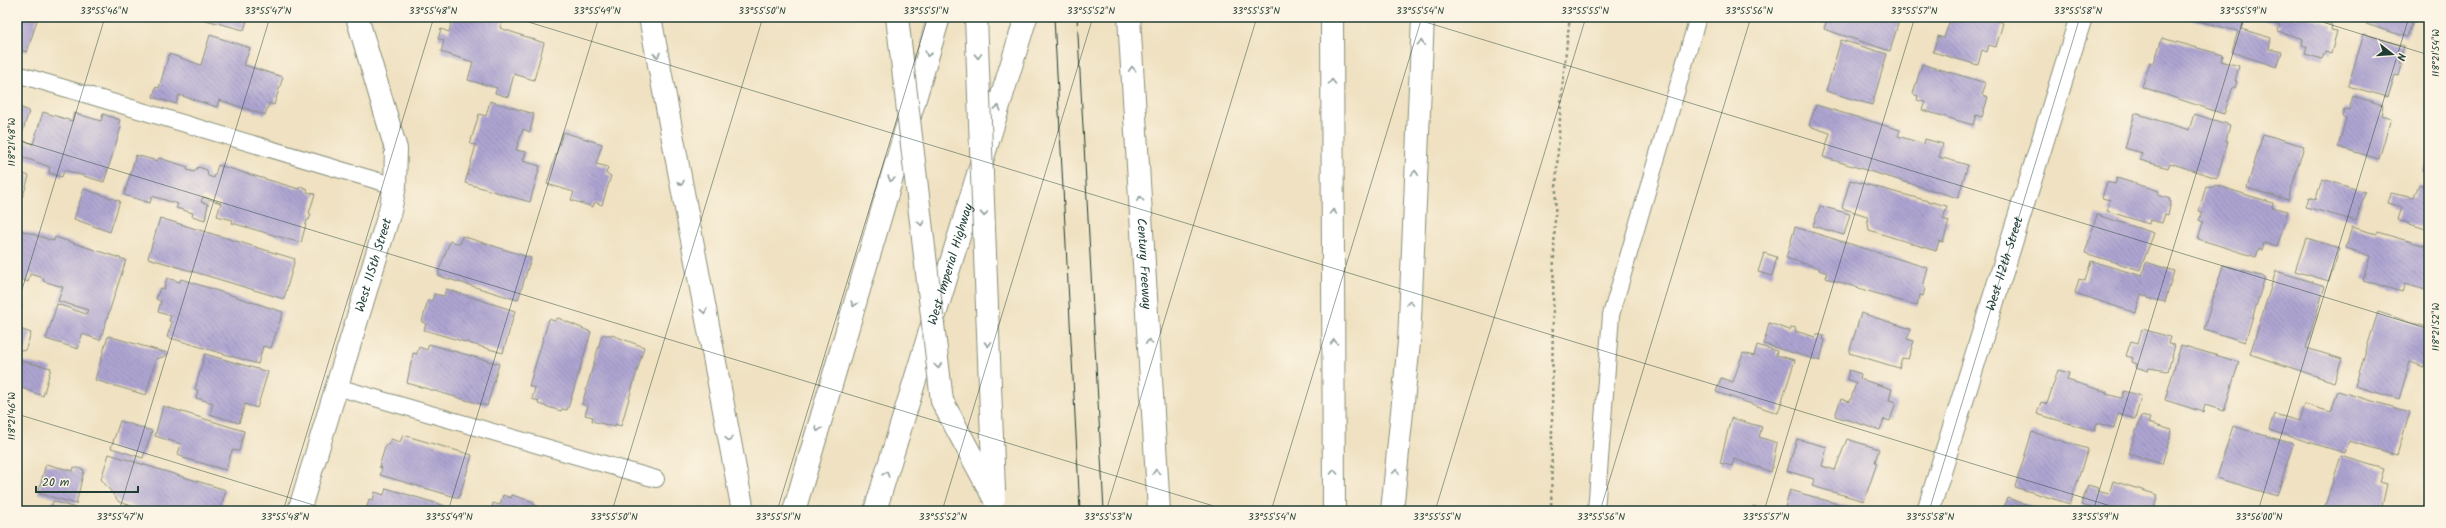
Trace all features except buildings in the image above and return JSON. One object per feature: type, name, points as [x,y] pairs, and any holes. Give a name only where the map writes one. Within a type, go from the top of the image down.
[{"type":"main road","name":"West 115th Street","points":[[299,511],[390,211],[395,186],[396,149],[357,17]]},
{"type":"main road","points":[[650,17],[743,511]]},
{"type":"main road","points":[[897,17],[942,401],[994,504]]},
{"type":"main road","points":[[794,511],[939,17]]},
{"type":"main road","points":[[976,17],[994,504]]},
{"type":"main road","name":"West Imperial Highway","points":[[875,511],[1026,17]]},
{"type":"main road","name":"Century Freeway","points":[[1129,17],[1159,511]]},
{"type":"main road","points":[[1332,17],[1334,511]]},
{"type":"main road","points":[[1392,511],[1409,342],[1423,17]]},
{"type":"main road","name":"West 112th Street","points":[[1928,511],[2081,17]]},
{"type":"lane","points":[[1596,511],[1611,315],[1698,17]]},
{"type":"lane","points":[[17,74],[395,186]]},
{"type":"lane","points":[[337,387],[656,479]]},
{"type":"path","points":[[1551,511],[1556,173],[1562,74],[1570,17]]},
{"type":"tram line","points":[[1054,17],[1080,511]]},
{"type":"tram line","points":[[1077,17],[1104,511]]}]
